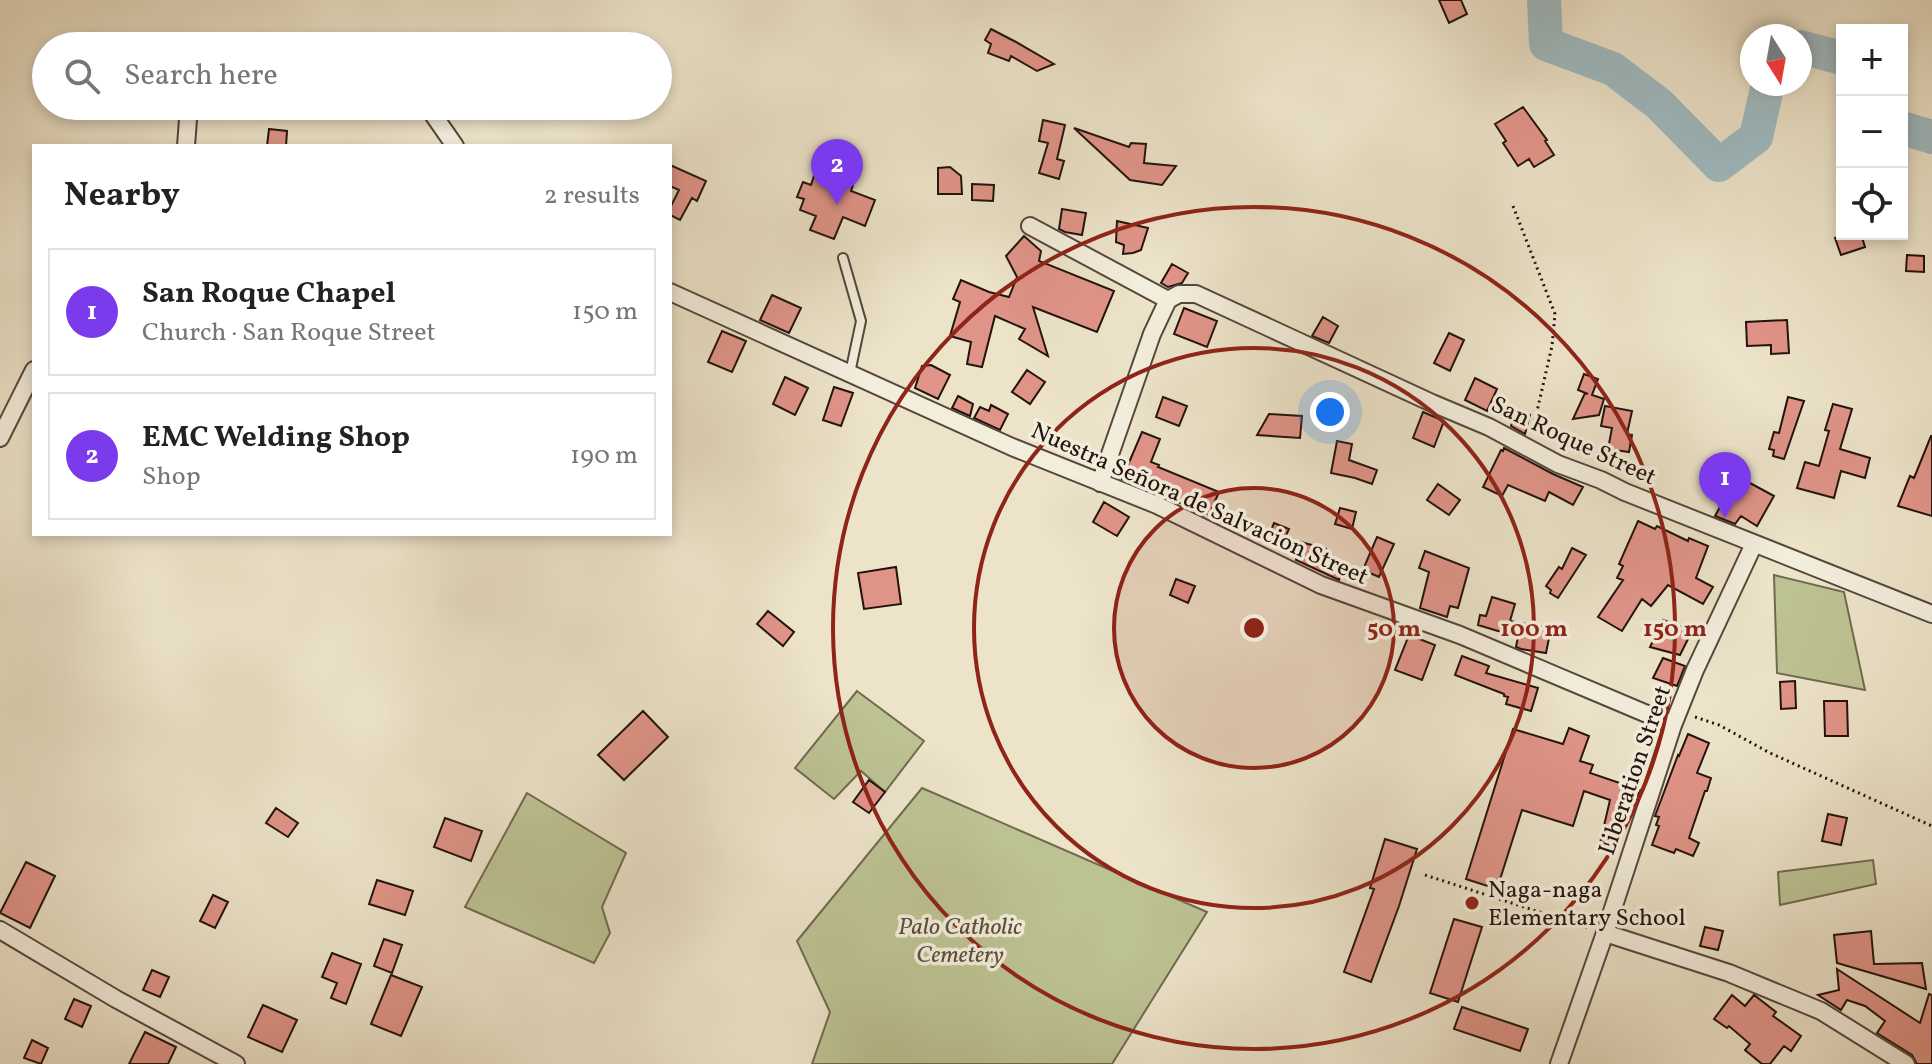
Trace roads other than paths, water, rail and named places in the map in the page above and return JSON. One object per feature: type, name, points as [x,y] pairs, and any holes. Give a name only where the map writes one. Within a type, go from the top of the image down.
[{"type":"street","points":[[186,144],[188,120]]},
{"type":"street","points":[[437,120],[454,144]]},
{"type":"street","points":[[1030,226],[1168,300],[1152,334],[1100,483]]},
{"type":"street","name":"Nuestra Señora de Salvacion Street","points":[[672,293],[1012,447],[1157,505],[1321,585],[1460,635],[1673,725]]},
{"type":"street","name":"San Roque Street","points":[[1168,300],[1179,294],[1196,294],[1489,427],[1558,464],[1932,614]]},
{"type":"street","points":[[0,438],[32,374]]},
{"type":"street","name":"Liberation Street","points":[[1559,1064],[1673,725],[1754,544]]},
{"type":"street","points":[[0,930],[116,999],[236,1064]]},
{"type":"street","points":[[1605,933],[1729,973],[1821,1011],[1906,1064]]},
{"type":"lane","points":[[843,258],[861,321],[850,374]]},
{"type":"waterway","points":[[1544,0],[1546,44],[1613,69],[1659,104],[1719,165],[1756,137],[1765,96]]},
{"type":"waterway","points":[[1812,50],[1836,56]]},
{"type":"waterway","points":[[1908,130],[1932,137]]},
{"type":"place","name":"EMC Welding Shop","points":[[837,205]]},
{"type":"place","name":"San Roque Chapel","points":[[1725,518]]},
{"type":"place","name":"Naga-naga Elementary School","points":[[1472,903]]},
{"type":"park label","name":"Palo Catholic Cemetery","points":[[960,940]]}]
